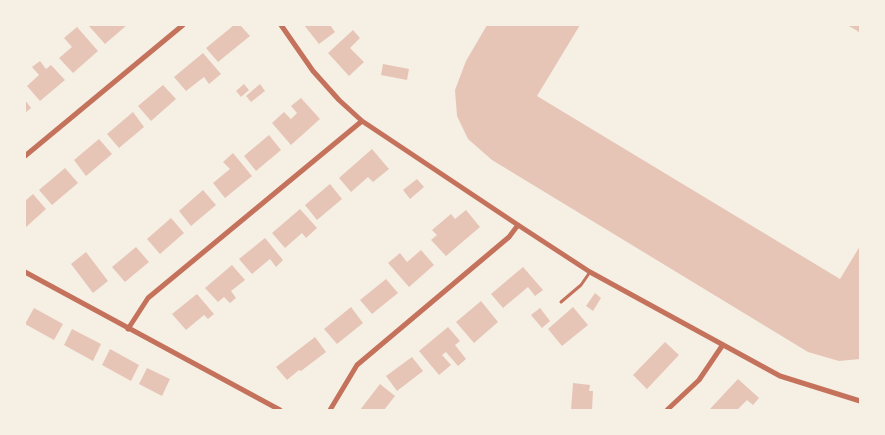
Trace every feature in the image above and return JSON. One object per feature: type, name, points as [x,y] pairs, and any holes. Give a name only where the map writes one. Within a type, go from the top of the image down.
[{"type":"street","points":[[25,156],[183,25]]},
{"type":"street","points":[[281,25],[322,82],[362,121],[590,272],[722,346],[780,376],[860,401]]},
{"type":"street","points":[[128,329],[148,298],[362,121]]},
{"type":"street","points":[[330,410],[357,365],[509,237],[518,225]]},
{"type":"street","points":[[25,272],[280,410]]},
{"type":"street","points":[[667,410],[699,380],[722,346]]},
{"type":"lane","points":[[561,302],[581,285],[590,272]]},
{"type":"building","points":[[88,25],[127,25],[105,44]]},
{"type":"building","points":[[234,25],[240,25],[250,36],[218,62],[206,48]]},
{"type":"building","points":[[304,25],[330,25],[335,32],[319,44]]},
{"type":"building","points":[[487,25],[580,25],[537,96],[840,279],[860,246],[860,359],[839,361],[808,352],[492,160],[468,139],[457,116],[455,90],[466,61]]},
{"type":"building","points":[[847,25],[860,25],[860,33],[856,30]]},
{"type":"building","points":[[77,27],[98,51],[73,73],[59,58],[72,47],[64,38]]},
{"type":"building","points":[[353,30],[360,38],[350,48],[364,62],[349,76],[328,53]]},
{"type":"building","points":[[203,53],[221,74],[209,84],[204,77],[186,91],[174,77]]},
{"type":"building","points":[[40,61],[46,69],[51,65],[65,80],[40,101],[27,86],[39,75],[32,67]]},
{"type":"building","points":[[383,64],[409,69],[407,80],[381,75]]},
{"type":"building","points":[[244,84],[249,90],[241,97],[236,91]]},
{"type":"building","points":[[260,84],[265,91],[251,102],[246,96]]},
{"type":"building","points":[[163,85],[176,99],[151,121],[138,106]]},
{"type":"building","points":[[301,98],[320,119],[291,145],[272,123],[284,112],[291,119],[297,113],[291,106]]},
{"type":"building","points":[[25,100],[31,108],[25,113]]},
{"type":"building","points":[[133,112],[144,127],[119,148],[107,134]]},
{"type":"building","points":[[269,135],[281,150],[256,171],[244,156]]},
{"type":"building","points":[[99,139],[112,154],[86,176],[74,160]]},
{"type":"building","points":[[372,149],[389,169],[373,182],[368,177],[351,192],[339,178]]},
{"type":"building","points":[[233,153],[252,176],[225,198],[213,183],[230,169],[223,162]]},
{"type":"building","points":[[65,168],[78,183],[52,205],[39,190]]},
{"type":"building","points":[[417,179],[424,187],[410,199],[403,190]]},
{"type":"building","points":[[330,184],[342,199],[317,220],[305,205]]},
{"type":"building","points":[[203,190],[216,205],[191,226],[179,211]]},
{"type":"building","points":[[33,194],[46,209],[25,228],[25,201]]},
{"type":"building","points":[[300,209],[317,228],[306,238],[302,233],[285,248],[272,233]]},
{"type":"building","points":[[466,210],[480,227],[446,256],[431,240],[437,235],[432,230],[451,214],[455,219]]},
{"type":"building","points":[[171,218],[184,233],[160,254],[147,239]]},
{"type":"building","points":[[265,238],[283,260],[276,267],[270,259],[252,274],[239,259]]},
{"type":"building","points":[[136,247],[149,262],[125,282],[112,267]]},
{"type":"building","points":[[421,250],[434,265],[409,287],[388,263],[400,253],[407,262]]},
{"type":"building","points":[[86,252],[108,281],[93,293],[71,264]]},
{"type":"building","points":[[232,265],[245,280],[231,291],[236,298],[230,303],[224,297],[218,302],[205,288]]},
{"type":"building","points":[[523,267],[543,290],[535,296],[528,287],[503,308],[491,294]]},
{"type":"building","points":[[386,279],[398,293],[372,314],[360,300]]},
{"type":"building","points":[[595,293],[601,298],[593,311],[586,306]]},
{"type":"building","points":[[197,294],[214,314],[208,319],[204,315],[186,330],[172,314]]},
{"type":"building","points":[[481,301],[498,322],[474,343],[456,322]]},
{"type":"building","points":[[351,307],[363,323],[337,344],[324,329]]},
{"type":"building","points":[[573,307],[588,325],[562,346],[548,329]]},
{"type":"building","points":[[34,308],[63,324],[54,340],[25,324]]},
{"type":"building","points":[[540,308],[550,321],[542,328],[531,315]]},
{"type":"building","points":[[448,327],[460,341],[455,345],[466,359],[458,366],[446,352],[442,355],[451,365],[439,375],[419,351]]},
{"type":"building","points":[[72,329],[101,344],[93,361],[64,345]]},
{"type":"building","points":[[315,337],[326,352],[287,380],[276,367]]},
{"type":"building","points":[[665,342],[679,355],[647,389],[633,375]]},
{"type":"building","points":[[110,349],[139,365],[131,381],[102,365]]},
{"type":"building","points":[[412,357],[423,371],[397,391],[386,376]]},
{"type":"building","points":[[147,368],[170,379],[162,396],[139,384]]},
{"type":"building","points":[[738,379],[759,398],[753,405],[747,400],[737,410],[709,410]]},
{"type":"building","points":[[573,383],[590,385],[589,391],[593,391],[592,410],[571,410]]},
{"type":"building","points":[[380,384],[395,396],[384,410],[360,410]]}]
